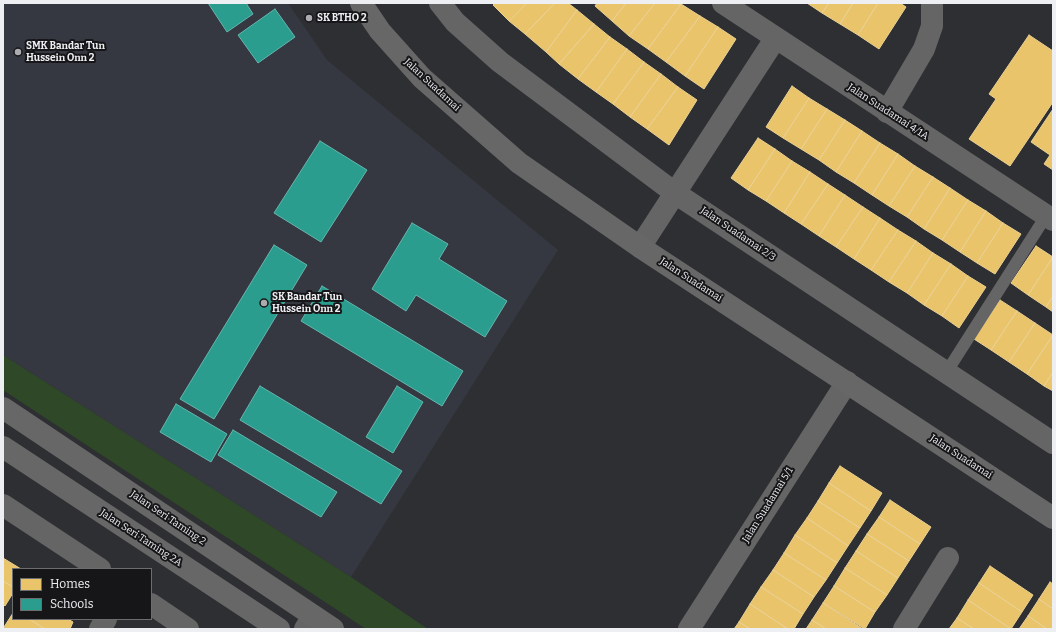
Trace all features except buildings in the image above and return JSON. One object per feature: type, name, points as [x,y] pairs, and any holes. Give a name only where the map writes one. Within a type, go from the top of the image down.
[{"type":"street","name":"Jalan Suadamai","points":[[361,3],[380,31],[422,78],[513,158],[640,247],[1053,518]]},
{"type":"street","name":"Jalan Suadamai 2/3","points":[[440,3],[454,22],[500,62],[675,193],[1053,443]]},
{"type":"street","name":"Jalan Suadamai 4/1A","points":[[723,3],[775,39],[1050,218]]},
{"type":"street","points":[[887,112],[924,49],[932,26],[932,3]]},
{"type":"street","points":[[640,247],[775,39]]},
{"type":"street","name":"Jalan Suadamai 5/1","points":[[689,629],[847,382]]},
{"type":"street","name":"Jalan Seri Taming 2","points":[[3,408],[320,626]]},
{"type":"street","name":"Jalan Seri Taming 2A","points":[[3,447],[279,629]]},
{"type":"street","points":[[3,505],[98,568]]},
{"type":"street","points":[[904,629],[948,558]]},
{"type":"street","points":[[152,605],[188,629]]},
{"type":"street","points":[[100,629],[105,620]]},
{"type":"lane","points":[[946,373],[1050,218]]},
{"type":"shaded area","name":"SK Bandar Tun Hussein Onn 2","points":[[3,3],[288,3],[327,60],[558,250],[351,577],[3,355]]},
{"type":"green space","points":[[3,355],[351,577],[428,629],[366,629],[3,390]]},
{"type":"place","name":"SK BTHO 2","points":[[309,18]]},
{"type":"place","name":"SMK Bandar Tun Hussein Onn 2","points":[[18,52]]},
{"type":"place","name":"SK Bandar Tun Hussein Onn 2","points":[[264,303]]}]
